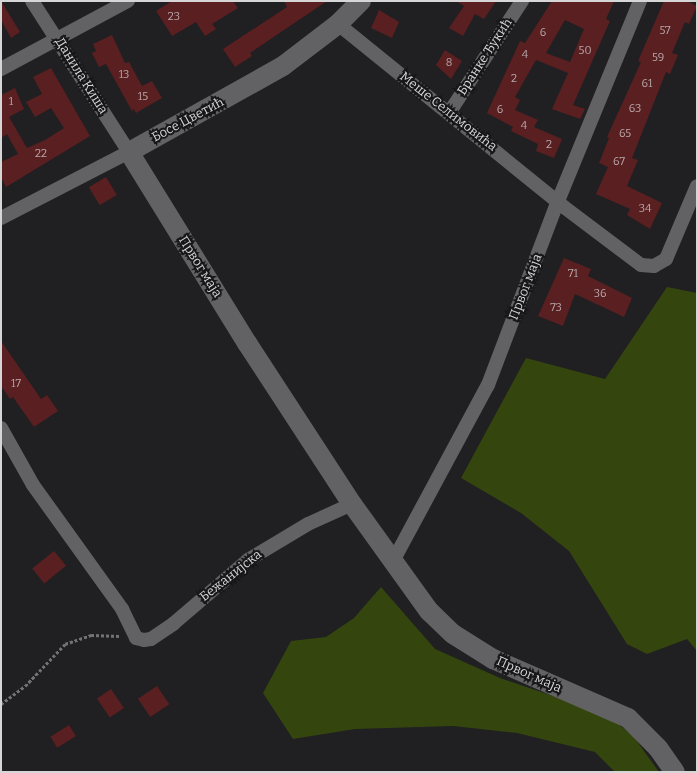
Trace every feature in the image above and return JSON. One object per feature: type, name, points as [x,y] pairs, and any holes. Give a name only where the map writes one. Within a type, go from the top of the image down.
[{"type":"street","name":"Данила Киша","points":[[32,1],[58,39],[129,152]]},
{"type":"street","points":[[1,69],[128,1]]},
{"type":"street","name":"Босе Цветић","points":[[1,218],[129,152],[277,70],[338,24],[361,1]]},
{"type":"street","name":"Бранке Ђукић","points":[[449,113],[522,1]]},
{"type":"street","name":"Првог маја","points":[[392,563],[488,385],[558,201],[640,1]]},
{"type":"street","name":"Меше Селимовића","points":[[338,24],[558,201],[641,265],[654,266],[666,259],[671,251],[697,186]]},
{"type":"street","name":"Првог маја","points":[[129,152],[247,343],[352,504],[392,563],[425,607],[453,634],[493,659],[628,718],[658,748],[675,772]]},
{"type":"street","points":[[1,428],[33,485],[122,609],[136,638]]},
{"type":"street","name":"Бежанијска","points":[[136,638],[151,638],[248,560],[308,524],[352,504]]},
{"type":"path","points":[[1,704],[26,686],[65,644],[91,635],[136,638]]},
{"type":"green space","points":[[667,287],[697,293],[697,651],[687,639],[647,654],[627,644],[569,551],[521,513],[461,478],[526,358],[605,379]]},
{"type":"green space","points":[[381,587],[435,649],[500,678],[606,714],[634,737],[659,772],[615,772],[595,752],[517,733],[453,726],[355,729],[293,739],[263,693],[291,641],[326,637],[354,618]]},
{"type":"building","points":[[1,1],[20,32],[11,38],[1,20]]},
{"type":"building","points":[[172,1],[233,1],[238,8],[212,24],[216,29],[205,36],[196,22],[172,36],[156,11]]},
{"type":"building","points":[[284,1],[327,1],[250,53],[252,56],[235,67],[223,49],[287,7]]},
{"type":"building","points":[[456,1],[496,1],[484,19],[475,14],[463,36],[449,28],[464,6]]},
{"type":"building","points":[[552,1],[614,1],[606,19],[610,21],[573,105],[585,109],[580,119],[552,109],[568,73],[536,60],[515,97],[520,100],[515,110],[538,120],[534,127],[562,139],[554,158],[536,151],[538,144],[511,131],[513,127],[487,113],[520,41],[525,43]],"holes":[[[565,20],[584,29],[570,62],[546,53]]]},
{"type":"building","points":[[664,1],[687,1],[697,6],[689,24],[685,22],[672,53],[678,55],[670,74],[666,72],[632,158],[638,160],[627,186],[662,203],[650,229],[627,215],[630,209],[596,194],[608,167],[599,163],[609,138],[607,137],[641,62],[638,61]]},
{"type":"building","points":[[379,10],[399,22],[392,38],[371,28]]},
{"type":"building","points":[[112,35],[125,63],[129,62],[142,86],[152,81],[162,98],[136,113],[134,109],[132,111],[106,64],[99,67],[92,53],[96,51],[93,44]]},
{"type":"building","points":[[445,50],[462,61],[451,79],[436,65]]},
{"type":"building","points":[[51,68],[90,136],[6,187],[1,177],[1,162],[18,154],[7,134],[1,138],[1,95],[15,88],[24,109],[9,117],[27,148],[45,140],[64,128],[51,108],[35,117],[26,102],[42,94],[33,77]]},
{"type":"building","points":[[106,177],[117,195],[100,205],[89,187]]},
{"type":"building","points":[[564,258],[591,269],[588,276],[632,298],[624,317],[575,294],[563,326],[538,316]]},
{"type":"building","points":[[1,341],[41,399],[47,395],[58,411],[34,427],[13,397],[10,399],[1,386]]},
{"type":"building","points":[[54,551],[66,566],[44,583],[32,569]]},
{"type":"building","points":[[157,686],[169,704],[150,717],[138,699]]},
{"type":"building","points":[[111,689],[124,708],[110,718],[97,699]]},
{"type":"building","points":[[69,725],[76,736],[57,748],[50,737]]}]
